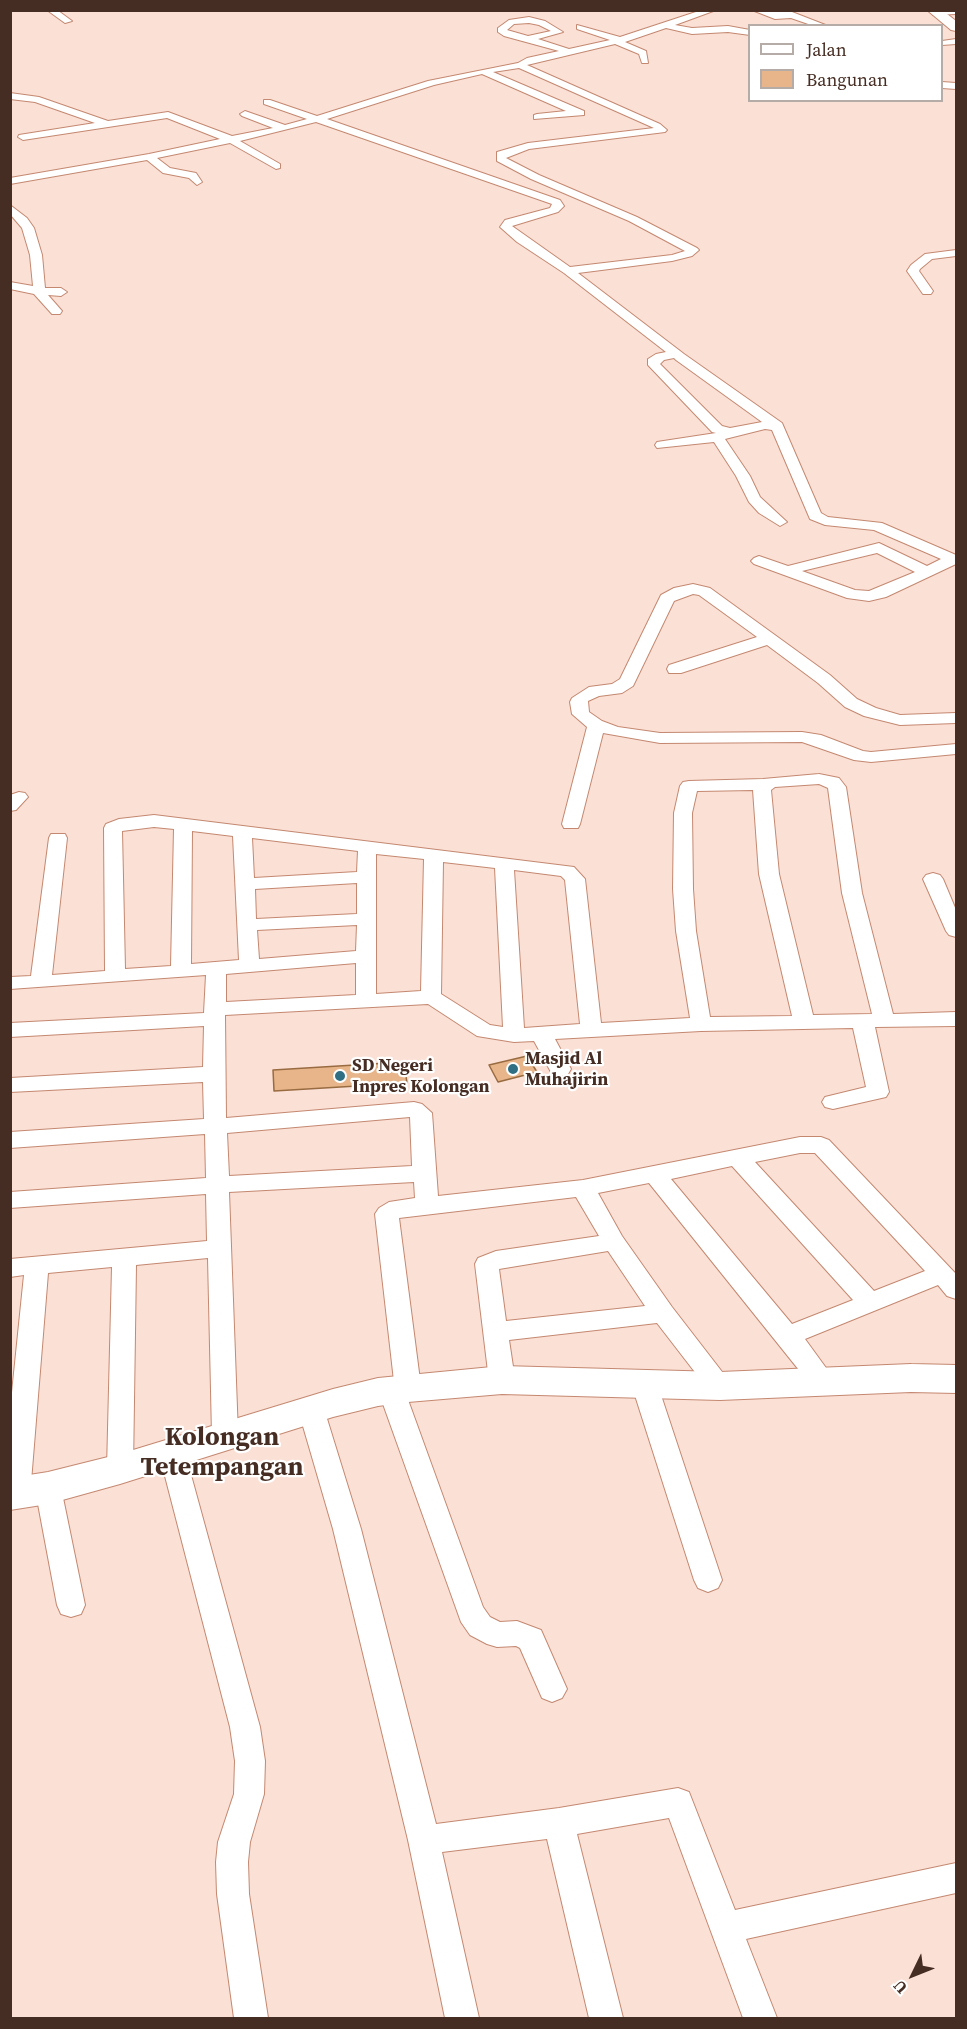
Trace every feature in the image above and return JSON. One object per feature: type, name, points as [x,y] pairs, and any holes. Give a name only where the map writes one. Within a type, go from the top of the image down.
[{"type":"highway","points":[[935,12],[957,27]]},
{"type":"street","points":[[51,10],[68,21]]},
{"type":"street","points":[[10,181],[149,157],[285,128],[317,120],[416,87],[619,41],[712,10]]},
{"type":"street","points":[[756,10],[795,24]]},
{"type":"street","points":[[935,12],[957,12]]},
{"type":"street","points":[[775,16],[792,15],[818,24]]},
{"type":"street","points":[[528,39],[559,32],[542,23],[529,20],[512,22],[501,30],[528,39],[573,51]]},
{"type":"street","points":[[668,26],[692,31],[728,29],[748,33]]},
{"type":"street","points":[[580,27],[619,41],[643,53],[645,61]]},
{"type":"street","points":[[520,65],[623,110],[662,130],[528,146],[508,151],[500,156],[535,177],[633,219],[693,250],[688,254],[672,258],[568,271]]},
{"type":"street","points":[[482,71],[578,113]]},
{"type":"street","points":[[10,96],[36,99],[110,125]]},
{"type":"street","points":[[267,102],[556,202],[559,206],[554,210],[509,222],[506,227],[777,426],[811,512],[815,516],[825,521],[878,526],[956,559]]},
{"type":"street","points":[[601,112],[623,110]]},
{"type":"street","points":[[537,117],[589,112]]},
{"type":"street","points":[[245,114],[285,128]]},
{"type":"street","points":[[23,137],[168,115],[232,140],[276,166]]},
{"type":"street","points":[[149,157],[167,171],[190,175],[195,177],[197,182]]},
{"type":"street","points":[[10,208],[23,220],[30,234],[36,255],[39,291],[56,311]]},
{"type":"street","points":[[927,291],[913,271],[915,267],[929,256],[957,253]]},
{"type":"street","points":[[10,285],[39,291],[61,292]]},
{"type":"street","points":[[676,354],[660,357],[653,362],[717,429],[733,432]]},
{"type":"street","points":[[662,445],[717,437],[765,425],[777,426]]},
{"type":"street","points":[[717,437],[743,476],[754,499],[780,522]]},
{"type":"street","points":[[788,571],[834,557],[879,548],[927,572]]},
{"type":"street","points":[[759,561],[852,595],[869,596],[879,594],[956,559]]},
{"type":"street","points":[[957,718],[900,720],[870,712],[851,703],[824,679],[704,591],[693,589],[667,598],[627,682],[616,689],[595,691],[581,698],[579,710],[596,726],[615,732],[660,738],[802,737],[871,758],[957,749]]},
{"type":"street","points":[[675,669],[769,639]]},
{"type":"street","points":[[571,824],[596,726]]},
{"type":"street","points":[[701,1024],[686,931],[683,890],[683,813],[689,786],[765,784],[819,779],[836,784],[852,893],[885,1022]]},
{"type":"street","points":[[765,784],[762,788],[764,834],[769,874],[804,1023]]},
{"type":"street","points":[[115,976],[113,828],[126,823],[154,821],[434,857],[560,869],[574,876],[591,1031]]},
{"type":"street","points":[[182,971],[183,825]]},
{"type":"street","points":[[243,832],[249,966]]},
{"type":"street","points":[[41,982],[58,838]]},
{"type":"street","points":[[366,1000],[367,847]]},
{"type":"street","points":[[431,998],[434,857]]},
{"type":"street","points":[[504,864],[510,1006],[514,1035]]},
{"type":"street","points":[[245,884],[366,877]]},
{"type":"street","points":[[933,879],[950,902],[957,931]]},
{"type":"street","points":[[247,925],[367,919]]},
{"type":"street","points":[[10,983],[367,956]]},
{"type":"street","points":[[216,968],[214,1074],[225,1435]]},
{"type":"street","points":[[10,1030],[366,1000],[431,998],[448,1006],[484,1031],[514,1035],[701,1024],[863,1023],[957,1019]]},
{"type":"street","points":[[833,1102],[878,1092],[863,1023]]},
{"type":"street","points":[[541,1033],[560,1069]]},
{"type":"street","points":[[10,1085],[214,1074]]},
{"type":"street","points":[[10,1140],[216,1126],[414,1109],[420,1112],[422,1119],[428,1205]]},
{"type":"street","points":[[552,1689],[531,1639],[517,1633],[497,1635],[480,1626],[471,1613],[400,1389],[387,1214],[397,1208],[584,1188],[800,1144],[821,1145],[949,1282],[870,1303],[788,1336]]},
{"type":"street","points":[[738,1158],[870,1303]]},
{"type":"street","points":[[10,1200],[424,1173]]},
{"type":"street","points":[[655,1175],[824,1383]]},
{"type":"street","points":[[584,1188],[614,1242],[663,1313],[720,1386]]},
{"type":"street","points":[[502,1380],[485,1268],[487,1264],[496,1260],[614,1242]]},
{"type":"street","points":[[10,1268],[219,1248]]},
{"type":"street","points":[[120,1469],[124,1258]]},
{"type":"street","points":[[37,1265],[25,1492],[71,1605]]},
{"type":"street","points":[[495,1332],[663,1313]]},
{"type":"street","points":[[25,1492],[120,1469],[311,1409],[400,1389],[502,1380],[645,1386],[720,1386],[911,1378],[957,1379]]},
{"type":"street","points":[[645,1386],[708,1580]]},
{"type":"street","points":[[311,1409],[347,1529],[424,1840],[462,2019]]},
{"type":"street","points":[[172,1453],[245,1727],[250,1761],[249,1794],[234,1842],[232,1862],[233,1894],[251,2019]]},
{"type":"street","points":[[424,1840],[559,1823],[678,1802],[760,2019]]},
{"type":"street","points":[[559,1823],[606,2019]]},
{"type":"street","points":[[725,1928],[957,1878]]},
{"type":"building","name":"Masjid Al Muhajirin","points":[[527,1056],[537,1072],[498,1082],[489,1065]]},
{"type":"building","name":"SD Negeri Inpres Kolongan","points":[[404,1062],[407,1083],[274,1091],[273,1070]]},
{"type":"place","name":"Masjid Al Muhajirin","points":[[513,1069]]},
{"type":"place","name":"SD Negeri Inpres Kolongan","points":[[340,1076]]},
{"type":"district","name":"Kolongan Tetempangan","points":[[222,1453]]}]
